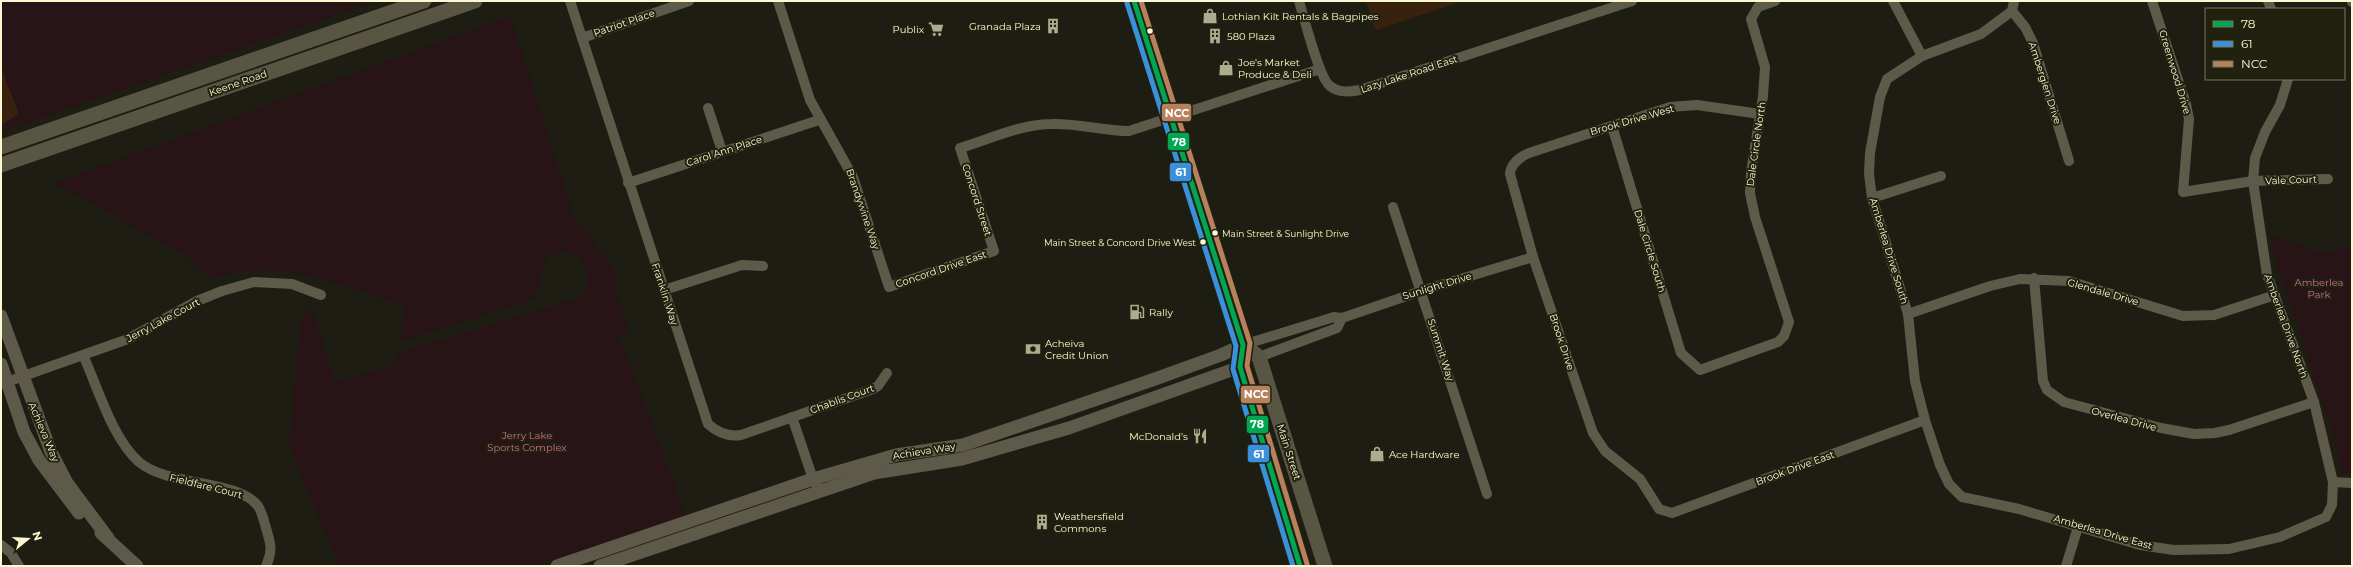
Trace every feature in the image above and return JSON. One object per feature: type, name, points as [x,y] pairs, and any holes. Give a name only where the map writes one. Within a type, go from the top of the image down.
[{"type":"main road","name":"Keene Road","points":[[1,147],[424,1]]},
{"type":"main road","name":"Keene Road","points":[[1,165],[475,1]]},
{"type":"main road","points":[[1134,1],[1243,344],[1240,367],[1300,566]]},
{"type":"main road","points":[[1240,367],[1259,357],[1243,344]]},
{"type":"main road","name":"Main Street","points":[[1259,357],[1325,566]]},
{"type":"street","name":"Franklin Way","points":[[570,1],[628,183],[708,424],[721,433],[734,436],[792,417]]},
{"type":"street","name":"Patriot Place","points":[[582,38],[690,1]]},
{"type":"street","name":"Brandywine Way","points":[[778,1],[810,100],[819,120],[853,178],[889,287]]},
{"type":"street","name":"Lazy Lake Road East","points":[[1299,1],[1320,69],[1328,85],[1336,90],[1347,92],[1360,90],[1632,1]]},
{"type":"street","name":"Dale Circle North","points":[[1700,370],[1778,342],[1784,336],[1790,322],[1755,217],[1750,193],[1765,67],[1751,19],[1758,7],[1775,1]]},
{"type":"street","points":[[1893,1],[1922,56]]},
{"type":"street","name":"Greenwood Drive","points":[[2152,1],[2186,104],[2189,119],[2182,192],[2253,181]]},
{"type":"street","name":"Amberlea Drive South","points":[[1984,503],[1962,496],[1949,484],[1940,465],[1925,420],[1911,357],[1908,314],[1872,198],[1869,174],[1870,153],[1880,97],[1888,79],[1922,56],[1981,34],[2013,6]]},
{"type":"street","name":"Amberglen Drive","points":[[2013,6],[2034,43],[2070,160]]},
{"type":"street","points":[[1172,118],[1320,69]]},
{"type":"street","name":"Amberlea Drive North","points":[[2288,80],[2280,105],[2265,132],[2256,158],[2253,181],[2267,275],[2314,402],[2333,482]]},
{"type":"street","name":"Brook Drive West","points":[[1529,153],[1670,107],[1696,105],[1760,114]]},
{"type":"street","points":[[708,108],[722,151]]},
{"type":"street","name":"Concord Street","points":[[994,251],[960,148],[1028,127],[1052,124],[1110,131],[1129,131],[1172,118]]},
{"type":"street","name":"Carol Ann Place","points":[[628,183],[819,120]]},
{"type":"street","name":"Dale Circle South","points":[[1612,126],[1681,353],[1700,370]]},
{"type":"street","name":"Brook Drive","points":[[1529,153],[1517,160],[1510,168],[1510,174],[1533,257],[1593,433],[1605,451],[1640,479],[1656,507],[1666,512]]},
{"type":"street","points":[[1872,198],[1941,176]]},
{"type":"street","name":"Vale Court","points":[[2253,181],[2328,179]]},
{"type":"street","name":"Summit Way","points":[[1393,207],[1487,494]]},
{"type":"street","name":"Concord Drive East","points":[[889,287],[994,251]]},
{"type":"street","name":"Sunlight Drive","points":[[1243,344],[1334,317],[1342,318],[1421,291],[1533,257]]},
{"type":"street","points":[[664,290],[742,265],[763,266]]},
{"type":"street","name":"Glendale Drive","points":[[1908,314],[1990,286],[2013,280],[2034,278],[2069,281],[2182,316],[2214,315],[2275,295]]},
{"type":"street","name":"Overlea Drive","points":[[2034,278],[2043,381],[2047,390],[2064,402],[2161,428],[2194,434],[2215,433],[2229,430],[2314,402]]},
{"type":"street","name":"Jerry Lake Court","points":[[4,383],[128,339],[197,301],[222,291],[254,282],[292,284],[321,295]]},
{"type":"street","name":"Achieva Way","points":[[1,316],[22,377],[51,452],[64,477],[108,538]]},
{"type":"street","name":"Sunlight Drive","points":[[1259,357],[1337,328],[1342,318]]},
{"type":"street","name":"Achieva Way","points":[[557,566],[814,479],[896,455],[963,445],[1156,379],[1243,344]]},
{"type":"street","name":"Fieldfare Court","points":[[83,355],[117,432],[129,451],[141,463],[170,477],[241,494],[258,506],[271,544],[272,553],[266,566]]},
{"type":"street","name":"Achieva Way","points":[[1,364],[4,383],[24,432],[39,460],[81,516],[108,538],[137,566]]},
{"type":"street","name":"Achieva Way","points":[[600,566],[619,563],[774,505],[821,492],[874,473],[962,459],[1069,428],[1240,367]]},
{"type":"street","name":"Chablis Court","points":[[792,417],[873,389],[878,386],[887,373]]},
{"type":"street","points":[[792,417],[814,479],[821,492]]},
{"type":"street","name":"Brook Drive East","points":[[1666,512],[1675,513],[1925,420]]},
{"type":"street","points":[[2333,482],[2352,483]]},
{"type":"street","name":"Amberlea Drive East","points":[[1984,503],[2019,509],[2140,545],[2174,550],[2229,549],[2280,537],[2326,517],[2332,505],[2333,482]]},
{"type":"street","points":[[2066,566],[2078,527]]},
{"type":"street","points":[[1,545],[11,553],[19,566]]},
{"type":"street","points":[[614,547],[619,563]]},
{"type":"green space","points":[[1,1],[376,1],[1,132],[1,125],[19,114],[1,68]]},
{"type":"green space","name":"Jerry Lake Sports Complex","points":[[510,16],[571,207],[568,209],[614,268],[616,293],[630,331],[616,335],[626,354],[686,516],[534,566],[339,566],[289,446],[301,318],[311,307],[335,382],[393,366],[399,353],[585,296],[588,278],[581,259],[564,250],[547,257],[534,299],[400,342],[405,306],[328,281],[288,272],[268,270],[247,271],[211,279],[188,257],[55,183]]},
{"type":"green space","name":"Amberlea Park","points":[[2273,236],[2323,254],[2352,246],[2352,473],[2342,473],[2331,427],[2279,272],[2272,247]]},
{"type":"shaded area","points":[[1366,1],[1463,1],[1377,30],[1374,27]]},
{"type":"shaded area","points":[[1,68],[19,114],[1,125]]},
{"type":"transit line","name":"78","points":[[1134,1],[1243,345],[1240,367],[1300,566]]},
{"type":"transit line","name":"NCC","points":[[1141,1],[1250,343],[1247,366],[1307,564]]},
{"type":"transit line","name":"61","points":[[1127,3],[1236,346],[1233,369],[1293,566]]},
{"type":"place","name":"Lothian Kilt Rentals & Bagpipes","points":[[1210,16]]},
{"type":"place","name":"Granada Plaza","points":[[1053,26]]},
{"type":"place","name":"Publix","points":[[936,29]]},
{"type":"place","name":"580 Plaza","points":[[1215,36]]},
{"type":"place","name":"Joe's Market Produce & Deli","points":[[1226,68]]},
{"type":"place","name":"Main Street & Sunlight Drive","points":[[1215,233]]},
{"type":"place","name":"Main Street & Concord Drive West","points":[[1203,242]]},
{"type":"place","name":"Rally","points":[[1137,312]]},
{"type":"place","name":"Acheiva Credit Union","points":[[1033,349]]},
{"type":"place","name":"McDonald's","points":[[1200,436]]},
{"type":"place","name":"Ace Hardware","points":[[1377,454]]},
{"type":"place","name":"Weathersfield Commons","points":[[1042,522]]}]
